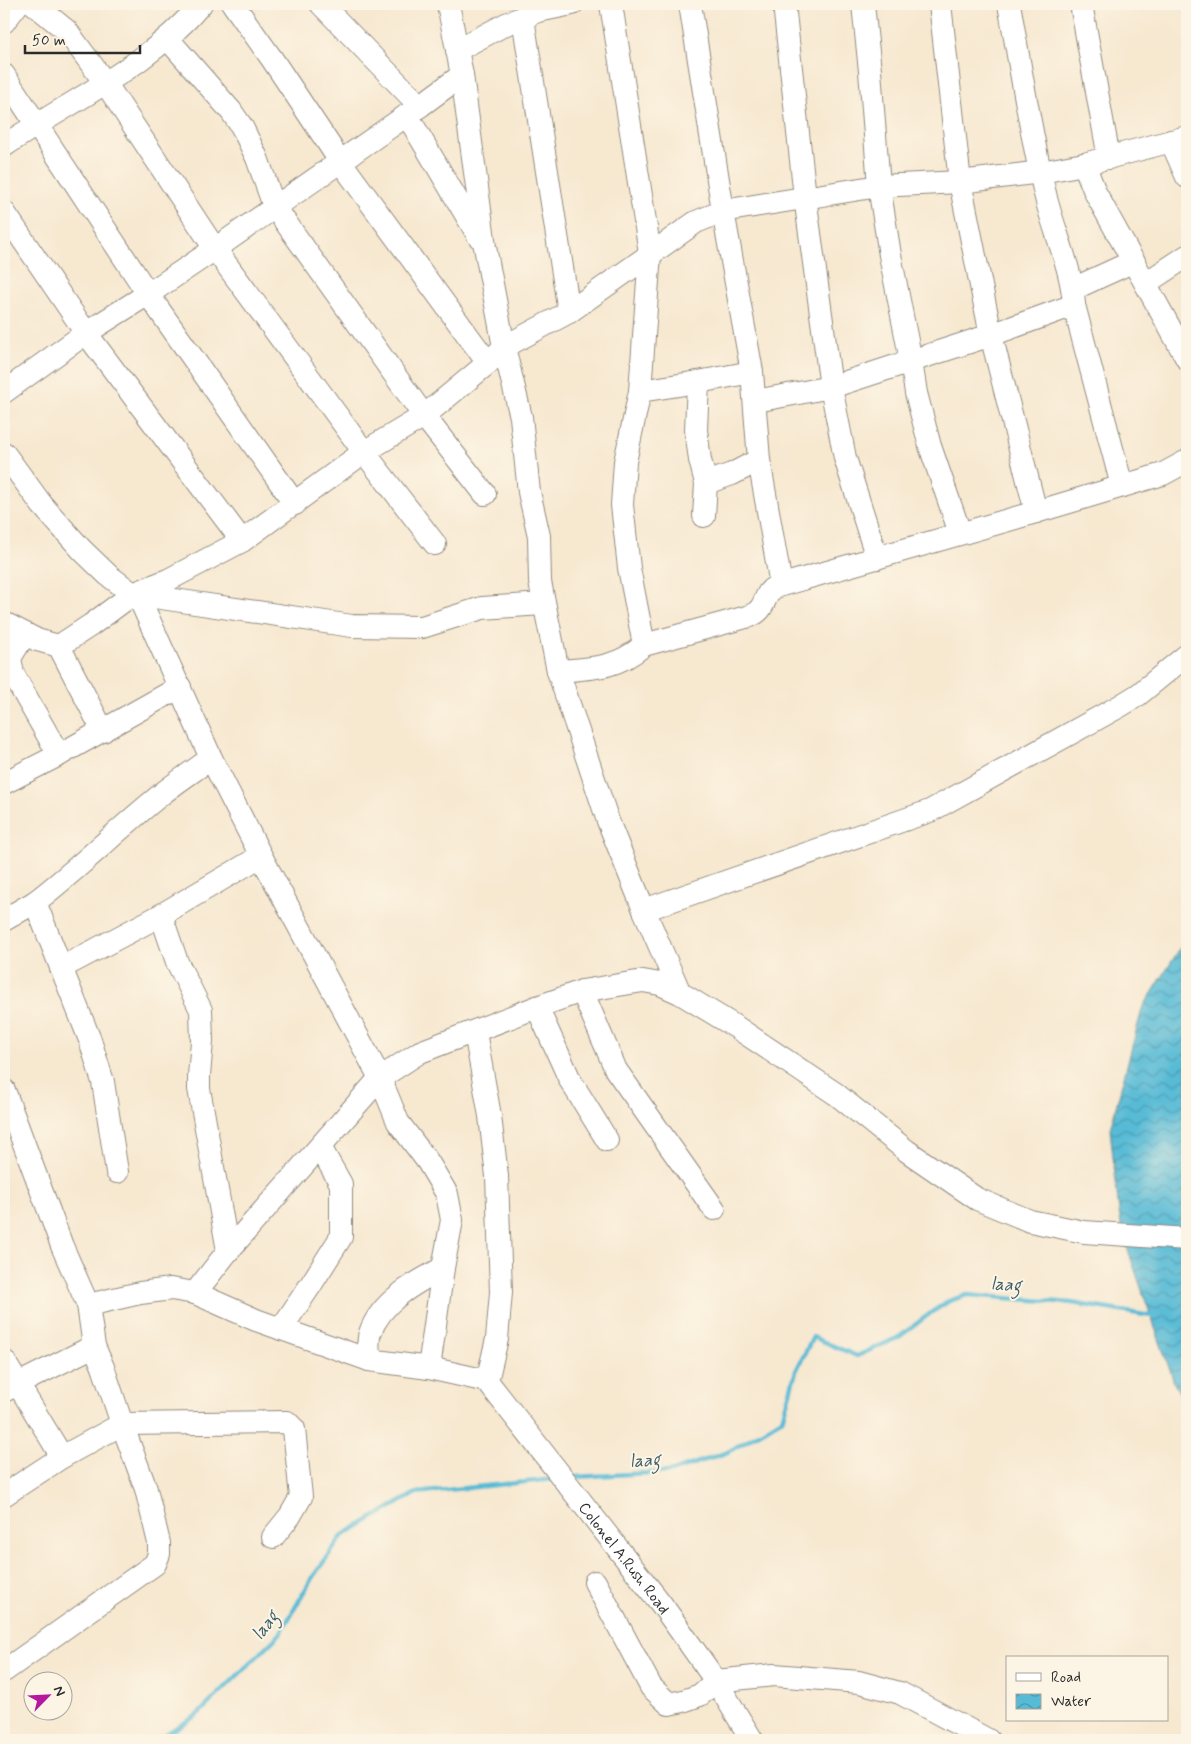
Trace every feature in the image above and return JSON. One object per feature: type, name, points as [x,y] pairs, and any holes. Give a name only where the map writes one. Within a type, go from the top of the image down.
[{"type":"street","points":[[4,22],[18,4]]},
{"type":"street","points":[[34,4],[67,32],[106,84],[215,249],[364,452],[435,544]]},
{"type":"street","points":[[4,146],[37,124],[106,84],[168,39],[201,4]]},
{"type":"street","points":[[233,4],[340,161],[488,363]]},
{"type":"street","points":[[321,4],[413,110],[484,246]]},
{"type":"street","points":[[448,4],[462,75],[484,246],[504,346],[521,417],[529,492],[539,536],[540,582],[543,604],[558,671],[608,821],[680,993]]},
{"type":"street","points":[[457,50],[533,11],[572,4]]},
{"type":"street","points":[[611,4],[650,253],[640,391],[625,462],[622,505],[629,568],[644,645]]},
{"type":"street","points":[[690,4],[723,211],[752,372],[756,401],[759,460],[781,585]]},
{"type":"street","points":[[784,4],[805,197],[831,387],[845,458],[876,558]]},
{"type":"street","points":[[862,4],[870,71],[879,186],[890,255],[916,393],[928,437],[960,533]]},
{"type":"street","points":[[940,4],[960,182],[991,335],[1036,512]]},
{"type":"street","points":[[1009,4],[1047,202],[1074,297],[1122,486]]},
{"type":"street","points":[[1081,4],[1109,158]]},
{"type":"street","points":[[533,11],[569,312]]},
{"type":"street","points":[[168,39],[231,111],[242,127],[257,158],[274,206],[424,416],[485,494]]},
{"type":"street","points":[[4,75],[148,294],[295,504]]},
{"type":"street","points":[[4,392],[86,333],[215,249],[462,75]]},
{"type":"street","points":[[58,646],[91,625],[133,594],[168,580],[242,541],[364,452],[424,416],[488,363],[504,346],[569,312],[696,222],[723,211],[879,186],[960,182],[1041,172],[1084,164],[1179,139],[1187,177]]},
{"type":"street","points":[[1084,164],[1095,192],[1187,359]]},
{"type":"street","points":[[4,212],[86,333],[242,541]]},
{"type":"street","points":[[1146,283],[1187,256]]},
{"type":"street","points":[[756,401],[831,387],[991,335],[1074,297],[1134,261]]},
{"type":"street","points":[[640,391],[752,372]]},
{"type":"street","points":[[698,382],[696,430],[700,460],[706,483],[704,516]]},
{"type":"street","points":[[4,453],[42,504],[82,550],[141,602],[211,758],[261,856],[380,1078],[398,1122],[428,1162],[447,1194],[452,1220],[443,1268],[429,1368]]},
{"type":"street","points":[[706,483],[732,474],[759,460]]},
{"type":"street","points":[[558,671],[600,667],[620,662],[632,656],[644,645],[750,616],[761,610],[771,589],[781,585],[1163,474],[1187,461]]},
{"type":"street","points":[[133,594],[352,626],[422,627],[482,608],[543,604]]},
{"type":"street","points":[[4,623],[37,640],[58,646],[103,731]]},
{"type":"street","points":[[25,634],[10,658],[14,674],[59,755]]},
{"type":"street","points":[[644,910],[930,812],[1120,706],[1138,695],[1187,655]]},
{"type":"street","points":[[4,783],[103,731],[180,687]]},
{"type":"street","points":[[4,920],[35,902],[68,877],[102,845],[160,796],[211,758]]},
{"type":"street","points":[[61,968],[161,916],[261,856]]},
{"type":"street","points":[[35,902],[90,1040],[103,1082],[117,1172]]},
{"type":"street","points":[[161,916],[177,962],[200,1010],[202,1041],[199,1090],[228,1251]]},
{"type":"street","points":[[195,1293],[228,1251],[380,1078],[420,1052],[536,1007],[582,991],[643,981],[660,984],[680,993],[736,1027],[836,1094],[907,1150],[976,1199],[1030,1222],[1084,1232],[1187,1239]]},
{"type":"street","points":[[582,991],[616,1070],[714,1209]]},
{"type":"street","points":[[536,1007],[570,1080],[607,1140]]},
{"type":"street","points":[[88,1305],[140,1293],[170,1289],[195,1293],[256,1320],[369,1360],[429,1368],[487,1381],[497,1339],[501,1292],[497,1176],[490,1116],[475,1032]]},
{"type":"street","points":[[4,1090],[62,1246],[88,1305],[94,1346],[146,1489],[159,1543],[159,1554],[155,1564],[4,1671]]},
{"type":"street","points":[[280,1328],[310,1286],[341,1237],[341,1184],[320,1146]]},
{"type":"street","points":[[369,1360],[369,1334],[385,1308],[415,1283],[443,1268]]},
{"type":"street","points":[[11,1388],[94,1346]]},
{"type":"street","points":[[4,1361],[11,1388],[62,1457]]},
{"type":"street","name":"Colonel A.Rush Road","points":[[487,1381],[662,1605],[716,1681],[752,1740]]},
{"type":"street","points":[[4,1495],[62,1457],[122,1424],[287,1422],[294,1429],[301,1498],[290,1516],[273,1537]]},
{"type":"street","points":[[595,1582],[650,1687],[669,1704],[700,1695],[716,1681],[774,1675],[859,1682],[900,1693],[988,1740]]},
{"type":"water","points":[[1187,937],[1187,1407],[1175,1385],[1123,1236],[1110,1129],[1142,1009]]},
{"type":"waterway","name":"laag","points":[[573,1477],[670,1472],[728,1452],[782,1419],[796,1371],[813,1337],[857,1356],[899,1337],[949,1301],[967,1295],[1072,1303],[1151,1316]]},
{"type":"waterway","name":"laag","points":[[156,1740],[196,1716],[280,1634],[312,1578],[343,1535],[416,1493],[555,1479]]}]
